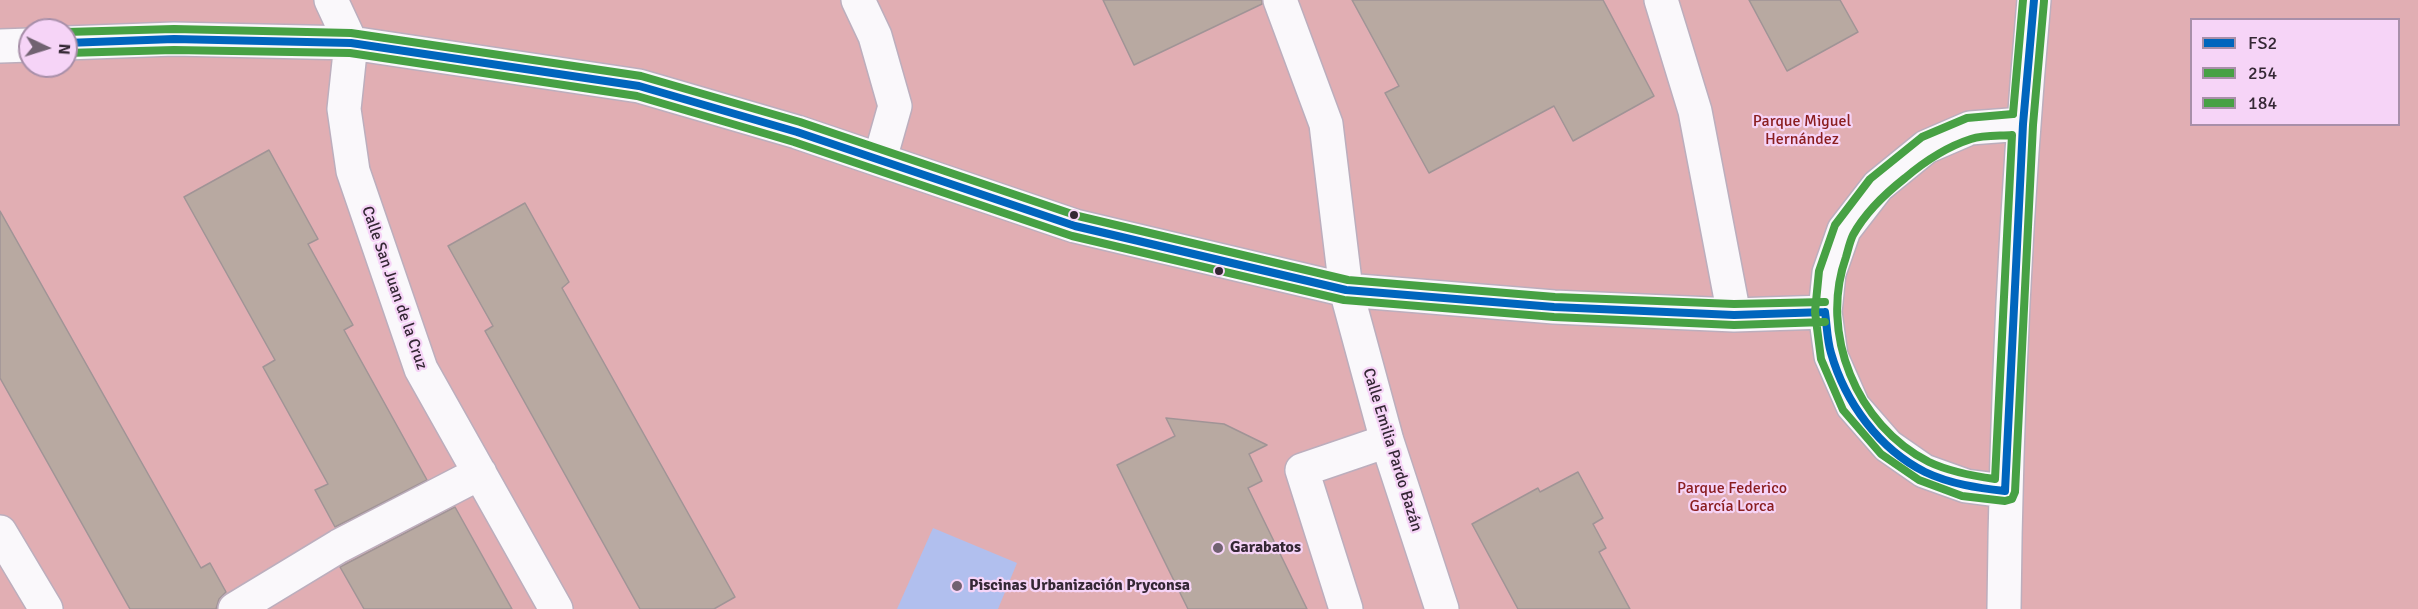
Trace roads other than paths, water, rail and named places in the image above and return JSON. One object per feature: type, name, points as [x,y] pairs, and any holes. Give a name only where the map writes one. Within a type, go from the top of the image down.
[{"type":"street","points":[[331,0],[351,43]]},
{"type":"street","points":[[858,0],[875,36],[895,105],[880,159]]},
{"type":"street","name":"Calle Emilia Pardo Bazán","points":[[1280,0],[1326,124],[1346,290],[1387,441],[1443,609]]},
{"type":"street","points":[[1660,0],[1695,111],[1734,315]]},
{"type":"street","points":[[2004,609],[2005,492],[2023,124],[2034,0]]},
{"type":"street","points":[[78,43],[174,39],[351,43],[639,86],[797,132],[1075,226],[1346,290],[1554,307],[1734,315],[1825,312]]},
{"type":"street","name":"Calle San Juan de la Cruz","points":[[351,43],[344,109],[353,171],[421,369],[556,609]]},
{"type":"street","points":[[0,46],[18,45]]},
{"type":"street","points":[[2005,492],[1966,486],[1924,471],[1888,446],[1853,406],[1831,356],[1825,312],[1830,273],[1844,230],[1878,186],[1926,147],[1970,128],[2023,124]]},
{"type":"street","points":[[1346,609],[1302,470],[1387,441]]},
{"type":"street","points":[[235,609],[339,546],[480,473]]},
{"type":"street","points":[[0,532],[8,565],[46,609]]},
{"type":"water","name":"Piscinas Urbanización Pryconsa","points":[[933,528],[1017,563],[998,609],[897,609]]},
{"type":"place","name":"Garabatos","points":[[1218,548]]},
{"type":"place","name":"Piscinas Urbanización Pryconsa","points":[[957,586]]},
{"type":"park label","name":"Parque Miguel Hernández","points":[[1802,131]]},
{"type":"park label","name":"Parque Federico García Lorca","points":[[1732,498]]}]
